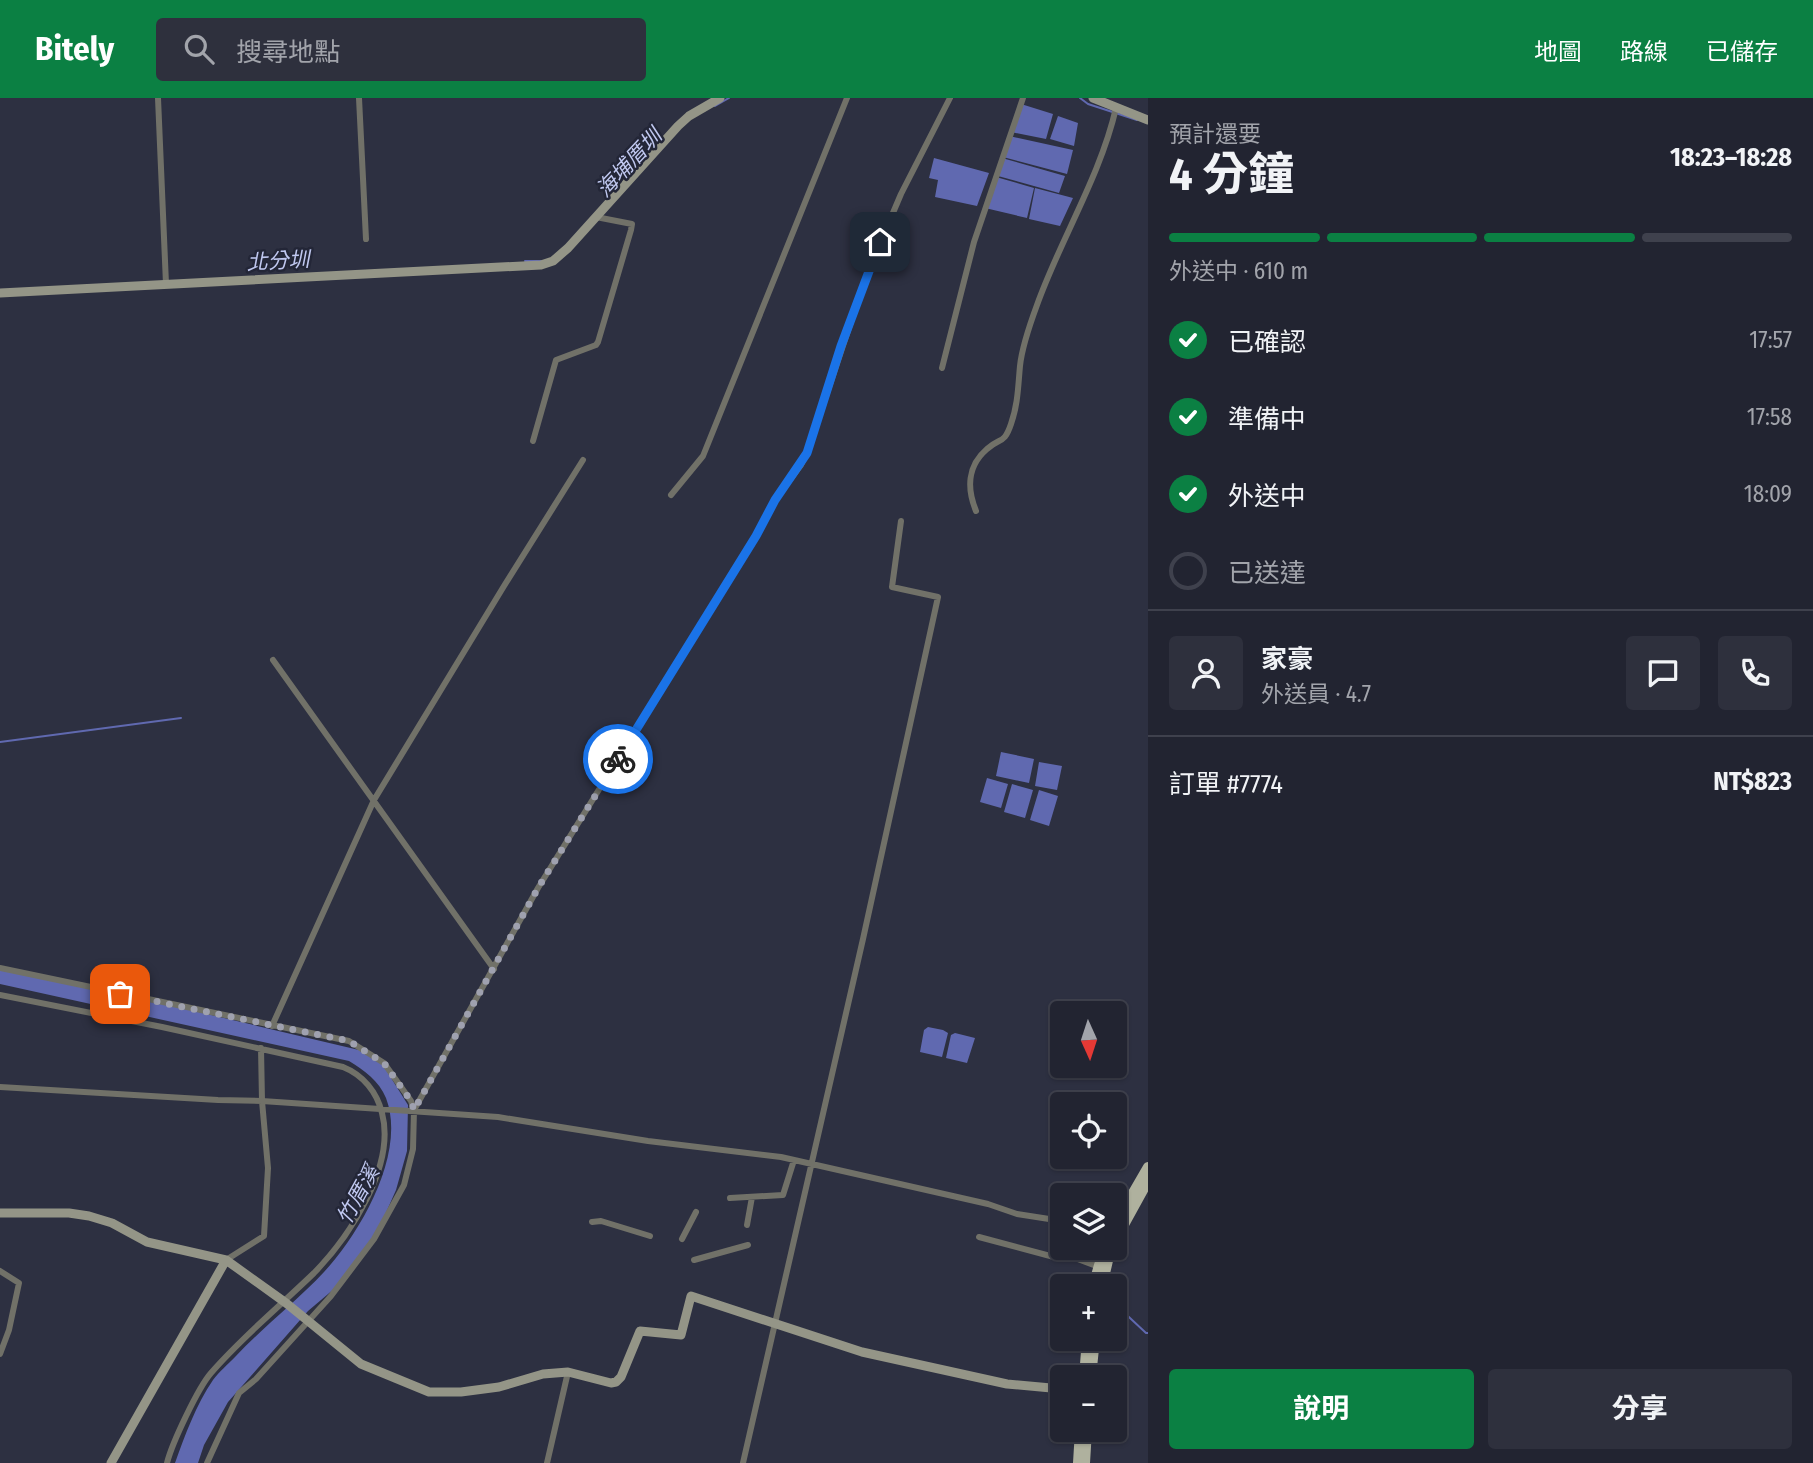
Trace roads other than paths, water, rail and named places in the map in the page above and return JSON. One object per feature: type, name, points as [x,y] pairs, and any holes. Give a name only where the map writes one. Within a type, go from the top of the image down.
[{"type":"main road","points":[[1127,1203],[1148,1167]]},
{"type":"main road","points":[[1127,1218],[1148,1181]]},
{"type":"main road","points":[[1097,1274],[1101,1260]]},
{"type":"main road","points":[[1078,1463],[1079,1442]]},
{"type":"main road","points":[[1085,1463],[1086,1442]]},
{"type":"street","points":[[158,98],[166,281]]},
{"type":"street","points":[[359,98],[366,239]]},
{"type":"street","points":[[0,293],[369,270],[541,265],[553,261],[678,126],[720,98]]},
{"type":"street","points":[[671,495],[703,456],[847,98]]},
{"type":"street","points":[[414,1110],[538,888],[756,536],[775,500],[807,453],[867,274],[901,194],[950,98]]},
{"type":"street","points":[[942,368],[974,242],[1023,98]]},
{"type":"street","points":[[1093,98],[1148,120]]},
{"type":"street","points":[[976,512],[969,484],[972,468],[985,450],[1003,441],[1008,433],[1018,397],[1025,341],[1038,303],[1105,150],[1116,108]]},
{"type":"street","points":[[533,441],[556,360],[596,345],[598,341],[631,230],[632,224],[596,217]]},
{"type":"street","points":[[272,1026],[374,800],[503,586],[583,460]]},
{"type":"street","points":[[743,1463],[938,597],[892,587],[901,522]]},
{"type":"street","points":[[273,660],[494,969]]},
{"type":"street","points":[[0,968],[349,1041],[384,1063],[411,1101],[414,1110],[413,1149],[404,1185],[382,1227],[331,1296],[256,1379],[239,1393],[207,1463]]},
{"type":"street","points":[[0,995],[261,1048],[348,1069],[370,1087],[381,1108],[386,1127],[376,1181],[352,1225],[315,1271],[209,1375],[179,1432],[167,1463]]},
{"type":"street","points":[[111,1463],[226,1260],[264,1236],[268,1168],[261,1048]]},
{"type":"street","points":[[0,1087],[498,1117],[811,1163],[1050,1219]]},
{"type":"street","points":[[730,1198],[783,1195],[794,1160]]},
{"type":"street","points":[[747,1225],[752,1197]]},
{"type":"street","points":[[682,1239],[696,1212]]},
{"type":"street","points":[[0,1213],[69,1213],[89,1216],[112,1223],[147,1242],[226,1260],[285,1302],[361,1364],[434,1393],[499,1387],[543,1374],[568,1372],[616,1382],[621,1377],[640,1331],[681,1335],[691,1296],[862,1352],[1007,1384],[1050,1389]]},
{"type":"street","points":[[592,1222],[601,1221],[650,1236]]},
{"type":"street","points":[[979,1237],[1054,1257],[1067,1255],[1099,1267]]},
{"type":"street","points":[[694,1259],[748,1245]]},
{"type":"street","points":[[0,1271],[19,1283],[9,1330],[0,1354]]},
{"type":"street","points":[[547,1463],[568,1372]]},
{"type":"water","points":[[1021,104],[1053,114],[1046,139],[1011,132]]},
{"type":"water","points":[[1058,116],[1078,123],[1074,146],[1050,139]]},
{"type":"water","points":[[1009,136],[1073,150],[1067,174],[1003,157]]},
{"type":"water","points":[[934,158],[989,173],[977,206],[935,197],[938,180],[929,178]]},
{"type":"water","points":[[1002,158],[1065,176],[1059,193],[998,176]]},
{"type":"water","points":[[996,177],[1034,188],[1027,218],[985,208]]},
{"type":"water","points":[[1035,188],[1073,198],[1060,226],[1029,219]]},
{"type":"water","points":[[1001,752],[1034,759],[1029,783],[996,776]]},
{"type":"water","points":[[1039,762],[1062,766],[1057,790],[1035,786]]},
{"type":"water","points":[[987,778],[1008,784],[1001,808],[980,802]]},
{"type":"water","points":[[1012,784],[1033,790],[1025,818],[1004,812]]},
{"type":"water","points":[[1039,790],[1058,796],[1049,826],[1030,820]]},
{"type":"water","points":[[0,969],[359,1050],[383,1065],[408,1105],[407,1151],[396,1190],[377,1233],[334,1289],[308,1311],[228,1402],[204,1445],[198,1463],[175,1463],[196,1410],[213,1380],[324,1272],[338,1256],[365,1214],[385,1167],[390,1143],[391,1120],[386,1098],[370,1076],[349,1061],[0,984]]},
{"type":"water","points":[[928,1027],[948,1033],[942,1057],[920,1052],[924,1030]]},
{"type":"water","points":[[955,1033],[975,1038],[967,1063],[946,1058],[951,1035]]},
{"type":"waterway","name":"海埔厝圳","points":[[715,106],[729,98]]},
{"type":"waterway","name":"海埔厝圳","points":[[1080,98],[1088,104],[1137,120]]},
{"type":"waterway","name":"北分圳","points":[[525,261],[541,261]]},
{"type":"waterway","points":[[0,742],[181,718]]},
{"type":"waterway","points":[[1127,1315],[1148,1333]]},
{"type":"water label","name":"竹厝溪","points":[[358,1195]]}]
